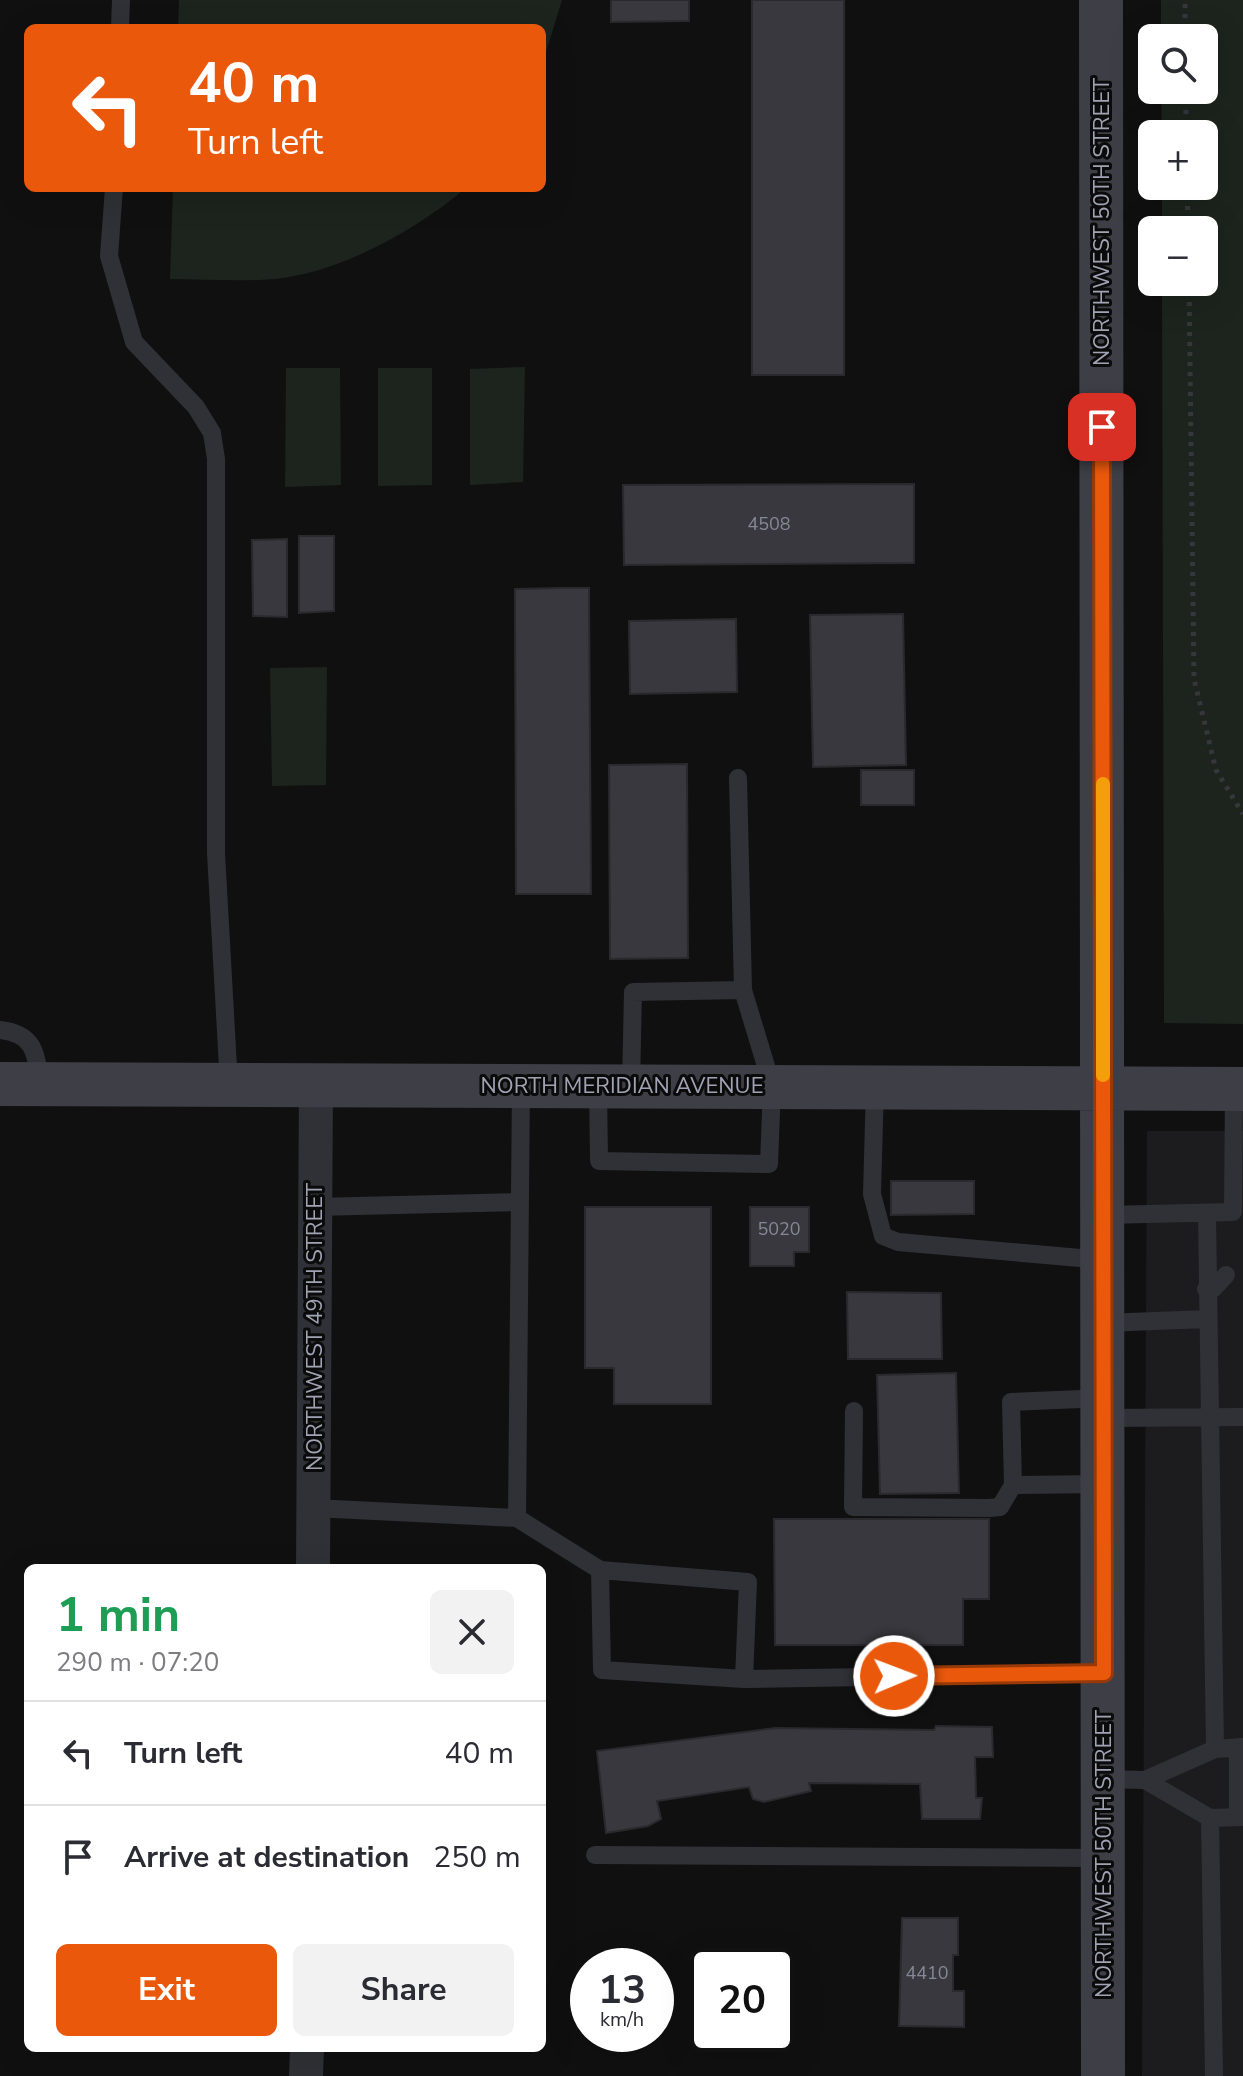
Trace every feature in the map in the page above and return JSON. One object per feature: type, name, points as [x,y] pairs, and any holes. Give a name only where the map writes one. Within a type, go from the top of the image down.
[{"type":"main road","name":"NORTHWEST 50TH STREET","points":[[1101,0],[1104,1673],[1124,1780],[1104,1858],[1103,2076]]},
{"type":"main road","name":"NORTH MERIDIAN AVENUE","points":[[20,1084],[1238,1089]]},
{"type":"street","name":"NORTHWEST 49TH STREET","points":[[313,1564],[316,1086]]},
{"type":"street","points":[[306,2076],[307,2052]]},
{"type":"lane","points":[[120,24],[121,0]]},
{"type":"lane","points":[[114,192],[109,256],[134,342],[196,407],[212,433],[216,459],[216,853],[229,1085]]},
{"type":"lane","points":[[738,778],[743,990],[772,1086],[769,1164],[599,1161],[633,992],[743,990]]},
{"type":"lane","points":[[0,1030],[24,1038],[35,1049],[20,1084]]},
{"type":"lane","points":[[517,1518],[521,1086]]},
{"type":"lane","points":[[875,1086],[872,1194],[883,1236],[898,1242],[1105,1260]]},
{"type":"lane","points":[[1105,1215],[1238,1212],[1238,1089]]},
{"type":"lane","points":[[315,1207],[520,1202]]},
{"type":"lane","points":[[1207,1215],[1218,1287],[1207,1319],[1215,1749]]},
{"type":"lane","points":[[1104,1323],[1207,1319]]},
{"type":"lane","points":[[854,1411],[853,1507],[1000,1507],[1013,1485],[1011,1402],[1243,1417]]},
{"type":"lane","points":[[1013,1485],[1104,1484]]},
{"type":"lane","points":[[314,1508],[517,1518],[600,1570],[748,1582],[744,1679]]},
{"type":"lane","points":[[600,1570],[602,1670],[744,1679],[1104,1673]]},
{"type":"lane","points":[[1240,1747],[1240,1817],[1210,1818],[1124,1780],[1215,1749],[1240,1747]]},
{"type":"lane","points":[[1210,1818],[1214,2076]]},
{"type":"lane","points":[[595,1855],[1104,1858]]},
{"type":"path","points":[[1185,0],[1185,24]]},
{"type":"path","points":[[1189,296],[1194,679],[1216,770],[1243,814]]},
{"type":"shaded area","points":[[179,0],[562,0],[546,52],[546,24],[178,24]]},
{"type":"shaded area","points":[[1161,0],[1243,0],[1243,1024],[1164,1023],[1162,296],[1218,296],[1218,216],[1162,216],[1162,200],[1218,200],[1218,120],[1162,120],[1161,104],[1218,104],[1218,24],[1161,24]]},
{"type":"shaded area","points":[[173,192],[461,192],[401,234],[351,259],[325,268],[274,279],[170,279]]},
{"type":"shaded area","points":[[525,367],[523,482],[470,485],[470,369]]},
{"type":"shaded area","points":[[286,368],[340,368],[341,485],[285,487]]},
{"type":"shaded area","points":[[378,368],[432,368],[432,485],[378,486]]},
{"type":"shaded area","points":[[327,667],[326,785],[272,786],[270,668]]},
{"type":"shaded area","points":[[1147,1131],[1243,1131],[1243,2076],[1142,2076]]},
{"type":"building","points":[[611,0],[689,0],[689,21],[611,22]]},
{"type":"building","points":[[752,0],[844,0],[844,375],[752,375]]},
{"type":"building","points":[[914,484],[914,563],[624,565],[623,485]]},
{"type":"building","points":[[299,536],[334,536],[334,611],[299,613]]},
{"type":"building","points":[[287,539],[287,617],[253,616],[252,540]]},
{"type":"building","points":[[589,588],[591,894],[516,894],[515,589]]},
{"type":"building","points":[[903,614],[906,765],[813,767],[810,615]]},
{"type":"building","points":[[736,619],[737,692],[630,694],[629,621]]},
{"type":"building","points":[[687,764],[688,958],[610,959],[609,765]]},
{"type":"building","points":[[861,770],[914,770],[914,805],[861,805]]},
{"type":"building","points":[[891,1181],[974,1181],[974,1214],[891,1215]]},
{"type":"building","points":[[585,1207],[711,1207],[711,1404],[614,1404],[614,1368],[585,1368]]},
{"type":"building","points":[[750,1207],[809,1207],[809,1252],[794,1252],[794,1266],[750,1266]]},
{"type":"building","points":[[847,1292],[941,1293],[942,1359],[848,1359]]},
{"type":"building","points":[[956,1373],[959,1493],[880,1494],[877,1375]]},
{"type":"building","points":[[774,1519],[989,1519],[989,1599],[963,1599],[963,1645],[775,1645]]},
{"type":"building","points":[[936,1726],[992,1727],[993,1757],[975,1757],[976,1798],[982,1798],[980,1819],[922,1819],[920,1784],[809,1783],[811,1791],[764,1802],[753,1799],[749,1787],[657,1801],[661,1819],[648,1826],[606,1833],[597,1751],[775,1728],[934,1730]]},
{"type":"building","points":[[902,1918],[958,1918],[958,1955],[953,1955],[953,1991],[964,1991],[964,2027],[899,2026]]},
{"type":"slow traffic","points":[[1103,784],[1103,1075]]},
{"type":"route","points":[[894,1676],[1104,1673],[1102,427]]}]
